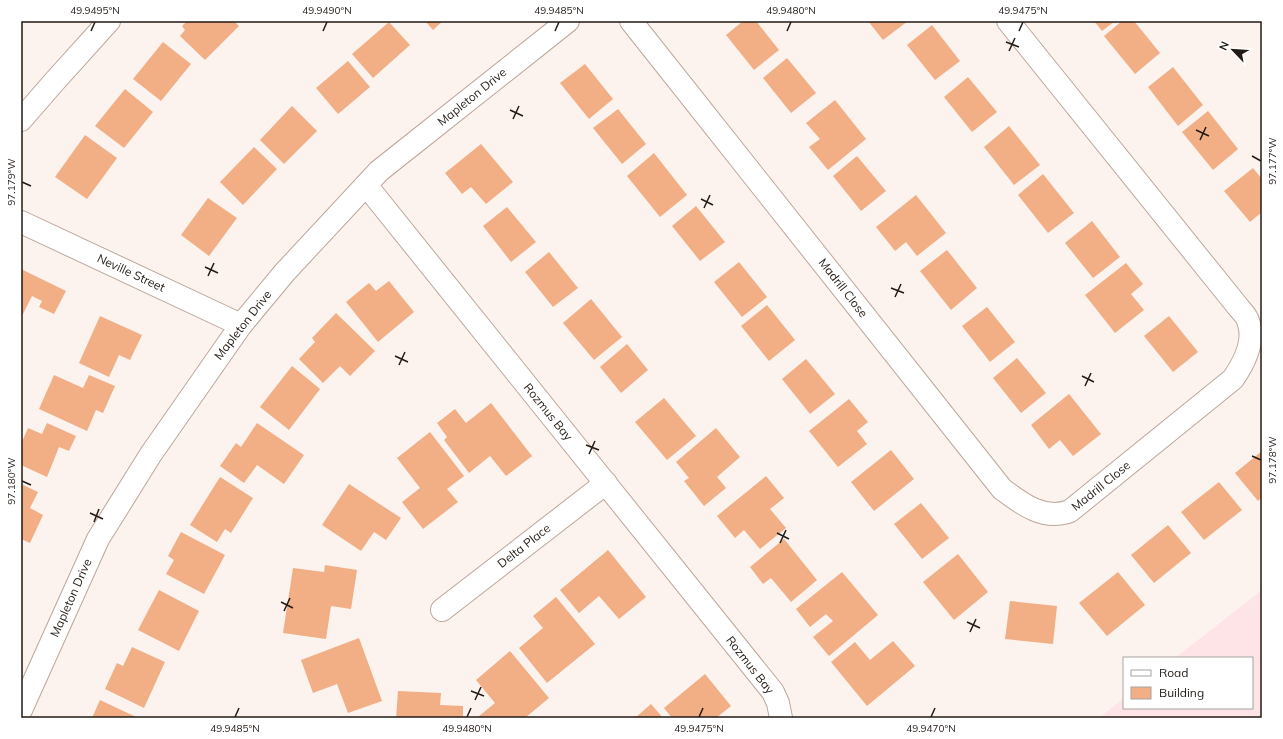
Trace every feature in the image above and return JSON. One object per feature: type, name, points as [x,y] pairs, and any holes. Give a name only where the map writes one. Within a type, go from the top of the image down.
[{"type":"street","points":[[21,120],[109,21]]},
{"type":"street","name":"Mapleton Drive","points":[[21,710],[98,539],[151,454],[241,325],[285,272],[379,171],[568,21]]},
{"type":"street","name":"Madrill Close","points":[[631,21],[1002,489],[1033,509],[1060,515],[1070,511],[1233,379],[1242,367],[1247,355],[1250,343],[1250,331],[1248,320],[1239,308],[1008,21]]},
{"type":"street","name":"Rozmus Bay","points":[[366,185],[773,692],[778,703],[781,718]]},
{"type":"street","name":"Neville Street","points":[[21,222],[241,325]]},
{"type":"street","name":"Delta Place","points":[[442,610],[606,483]]},
{"type":"shaded area","points":[[1262,590],[1262,718],[1099,718],[1123,699],[1123,709],[1253,709],[1253,657],[1176,657]]},
{"type":"building","points":[[187,21],[234,21],[239,26],[205,60],[180,36],[185,30],[182,26]]},
{"type":"building","points":[[425,21],[443,21],[433,30]]},
{"type":"building","points":[[743,21],[756,21],[779,50],[754,70],[726,35]]},
{"type":"building","points":[[868,21],[908,21],[883,40]]},
{"type":"building","points":[[1094,21],[1115,21],[1102,31]]},
{"type":"building","points":[[1122,21],[1134,21],[1160,53],[1135,74],[1104,36]]},
{"type":"building","points":[[389,22],[410,45],[373,78],[352,54]]},
{"type":"building","points":[[932,25],[960,61],[935,80],[907,45]]},
{"type":"building","points":[[163,42],[191,64],[161,101],[133,79]]},
{"type":"building","points":[[787,58],[816,93],[791,113],[763,78]]},
{"type":"building","points":[[348,61],[370,87],[338,114],[316,88]]},
{"type":"building","points":[[585,64],[613,99],[589,119],[560,83]]},
{"type":"building","points":[[1173,67],[1203,105],[1178,126],[1148,87]]},
{"type":"building","points":[[968,77],[997,112],[972,132],[944,97]]},
{"type":"building","points":[[125,89],[153,112],[124,148],[95,126]]},
{"type":"building","points":[[835,100],[866,139],[828,170],[809,147],[820,139],[806,123]]},
{"type":"building","points":[[292,106],[317,131],[284,164],[260,140]]},
{"type":"building","points":[[618,109],[646,144],[622,164],[593,128]]},
{"type":"building","points":[[1208,111],[1238,149],[1213,170],[1182,132]]},
{"type":"building","points":[[1009,126],[1040,165],[1014,185],[984,147]]},
{"type":"building","points":[[85,135],[117,158],[87,199],[55,177]]},
{"type":"building","points":[[481,144],[513,182],[486,204],[471,187],[462,194],[445,173]]},
{"type":"building","points":[[254,147],[277,169],[243,205],[220,182]]},
{"type":"building","points":[[654,153],[687,195],[660,217],[627,176]]},
{"type":"building","points":[[857,156],[886,191],[861,211],[833,176]]},
{"type":"building","points":[[1253,168],[1262,179],[1262,212],[1250,222],[1224,191]]},
{"type":"building","points":[[1043,174],[1074,213],[1048,233],[1018,195]]},
{"type":"building","points":[[916,195],[946,233],[917,256],[906,242],[895,251],[876,227]]},
{"type":"building","points":[[208,198],[237,218],[209,256],[181,235]]},
{"type":"building","points":[[696,206],[725,242],[700,261],[672,226]]},
{"type":"building","points":[[507,207],[536,242],[511,262],[483,226]]},
{"type":"building","points":[[1092,221],[1120,257],[1093,278],[1065,243]]},
{"type":"building","points":[[947,250],[977,288],[951,310],[920,271]]},
{"type":"building","points":[[549,252],[578,288],[553,307],[525,272]]},
{"type":"building","points":[[739,262],[767,297],[742,317],[714,282]]},
{"type":"building","points":[[1126,263],[1143,284],[1131,294],[1144,310],[1115,333],[1085,295]]},
{"type":"building","points":[[21,269],[66,291],[54,314],[39,307],[42,301],[32,296],[21,318]]},
{"type":"building","points":[[389,281],[414,312],[378,342],[346,302],[369,283],[376,291]]},
{"type":"building","points":[[591,299],[622,337],[594,360],[563,323]]},
{"type":"building","points":[[767,305],[795,340],[769,361],[741,326]]},
{"type":"building","points":[[987,307],[1015,342],[990,362],[962,326]]},
{"type":"building","points":[[336,313],[375,351],[350,376],[340,366],[323,383],[299,359],[315,342],[312,338]]},
{"type":"building","points":[[100,316],[142,335],[130,360],[119,355],[109,377],[79,363]]},
{"type":"building","points":[[1169,316],[1198,352],[1173,372],[1144,336]]},
{"type":"building","points":[[627,344],[648,370],[621,393],[600,367]]},
{"type":"building","points":[[1017,358],[1046,393],[1021,413],[993,378]]},
{"type":"building","points":[[806,359],[835,394],[810,414],[782,379]]},
{"type":"building","points":[[292,366],[320,389],[289,430],[260,407]]},
{"type":"building","points":[[54,375],[83,388],[89,375],[115,386],[103,413],[96,410],[87,431],[39,409]]},
{"type":"building","points":[[1069,394],[1101,434],[1073,456],[1060,440],[1049,449],[1031,425]]},
{"type":"building","points":[[664,398],[696,436],[667,460],[635,422]]},
{"type":"building","points":[[849,399],[868,422],[857,431],[867,444],[838,467],[809,431]]},
{"type":"building","points":[[491,403],[532,456],[506,476],[490,456],[469,473],[444,440],[447,437],[437,423],[455,409],[466,423]]},
{"type":"building","points":[[47,423],[76,436],[69,451],[59,447],[47,477],[21,465],[21,444],[28,428],[42,434]]},
{"type":"building","points":[[257,423],[304,455],[284,484],[257,465],[244,483],[220,466],[236,443],[241,447]]},
{"type":"building","points":[[716,428],[740,457],[717,477],[726,488],[704,506],[684,481],[689,478],[676,462]]},
{"type":"building","points":[[430,432],[464,476],[447,489],[458,502],[423,529],[402,502],[420,488],[397,458]]},
{"type":"building","points":[[891,450],[914,479],[874,511],[851,482]]},
{"type":"building","points":[[1262,451],[1262,497],[1258,501],[1235,473]]},
{"type":"building","points":[[766,476],[784,498],[770,509],[786,528],[760,549],[744,530],[735,538],[717,516]]},
{"type":"building","points":[[220,477],[253,498],[231,533],[225,529],[217,542],[190,525]]},
{"type":"building","points":[[1219,482],[1242,510],[1204,540],[1181,512]]},
{"type":"building","points":[[21,484],[38,492],[30,508],[43,515],[30,543],[21,539]]},
{"type":"building","points":[[349,484],[401,518],[386,540],[374,532],[361,551],[322,525]]},
{"type":"building","points":[[921,503],[949,538],[922,559],[894,524]]},
{"type":"building","points":[[1168,525],[1191,553],[1154,583],[1131,555]]},
{"type":"building","points":[[181,532],[225,555],[204,594],[166,574],[174,560],[168,556]]},
{"type":"building","points":[[784,539],[817,580],[791,602],[771,578],[763,584],[750,567]]},
{"type":"building","points":[[608,550],[646,597],[619,619],[599,596],[579,613],[560,590]]},
{"type":"building","points":[[958,554],[988,592],[954,620],[923,582]]},
{"type":"building","points":[[325,565],[357,570],[351,609],[331,606],[326,639],[283,633],[293,568],[324,572]]},
{"type":"building","points":[[842,572],[878,615],[829,656],[813,637],[833,621],[826,614],[810,627],[796,609]]},
{"type":"building","points":[[1118,572],[1145,605],[1107,636],[1079,603]]},
{"type":"building","points":[[159,590],[199,611],[179,651],[138,630]]},
{"type":"building","points":[[556,597],[595,644],[547,683],[519,648],[543,628],[533,616]]},
{"type":"building","points":[[1010,601],[1057,606],[1053,644],[1005,639]]},
{"type":"building","points":[[359,638],[382,701],[348,713],[337,684],[313,693],[301,660]]},
{"type":"building","points":[[893,641],[915,666],[867,706],[831,662],[855,642],[870,660]]},
{"type":"building","points":[[132,647],[165,662],[144,708],[105,689],[117,663],[123,666]]},
{"type":"building","points":[[510,651],[549,698],[525,718],[478,718],[495,703],[476,680]]},
{"type":"building","points":[[705,674],[731,706],[716,718],[672,718],[664,708]]},
{"type":"building","points":[[398,691],[441,693],[440,705],[463,706],[463,718],[396,718]]},
{"type":"building","points":[[100,700],[134,716],[134,718],[92,718]]},
{"type":"building","points":[[651,704],[663,718],[635,718]]}]
